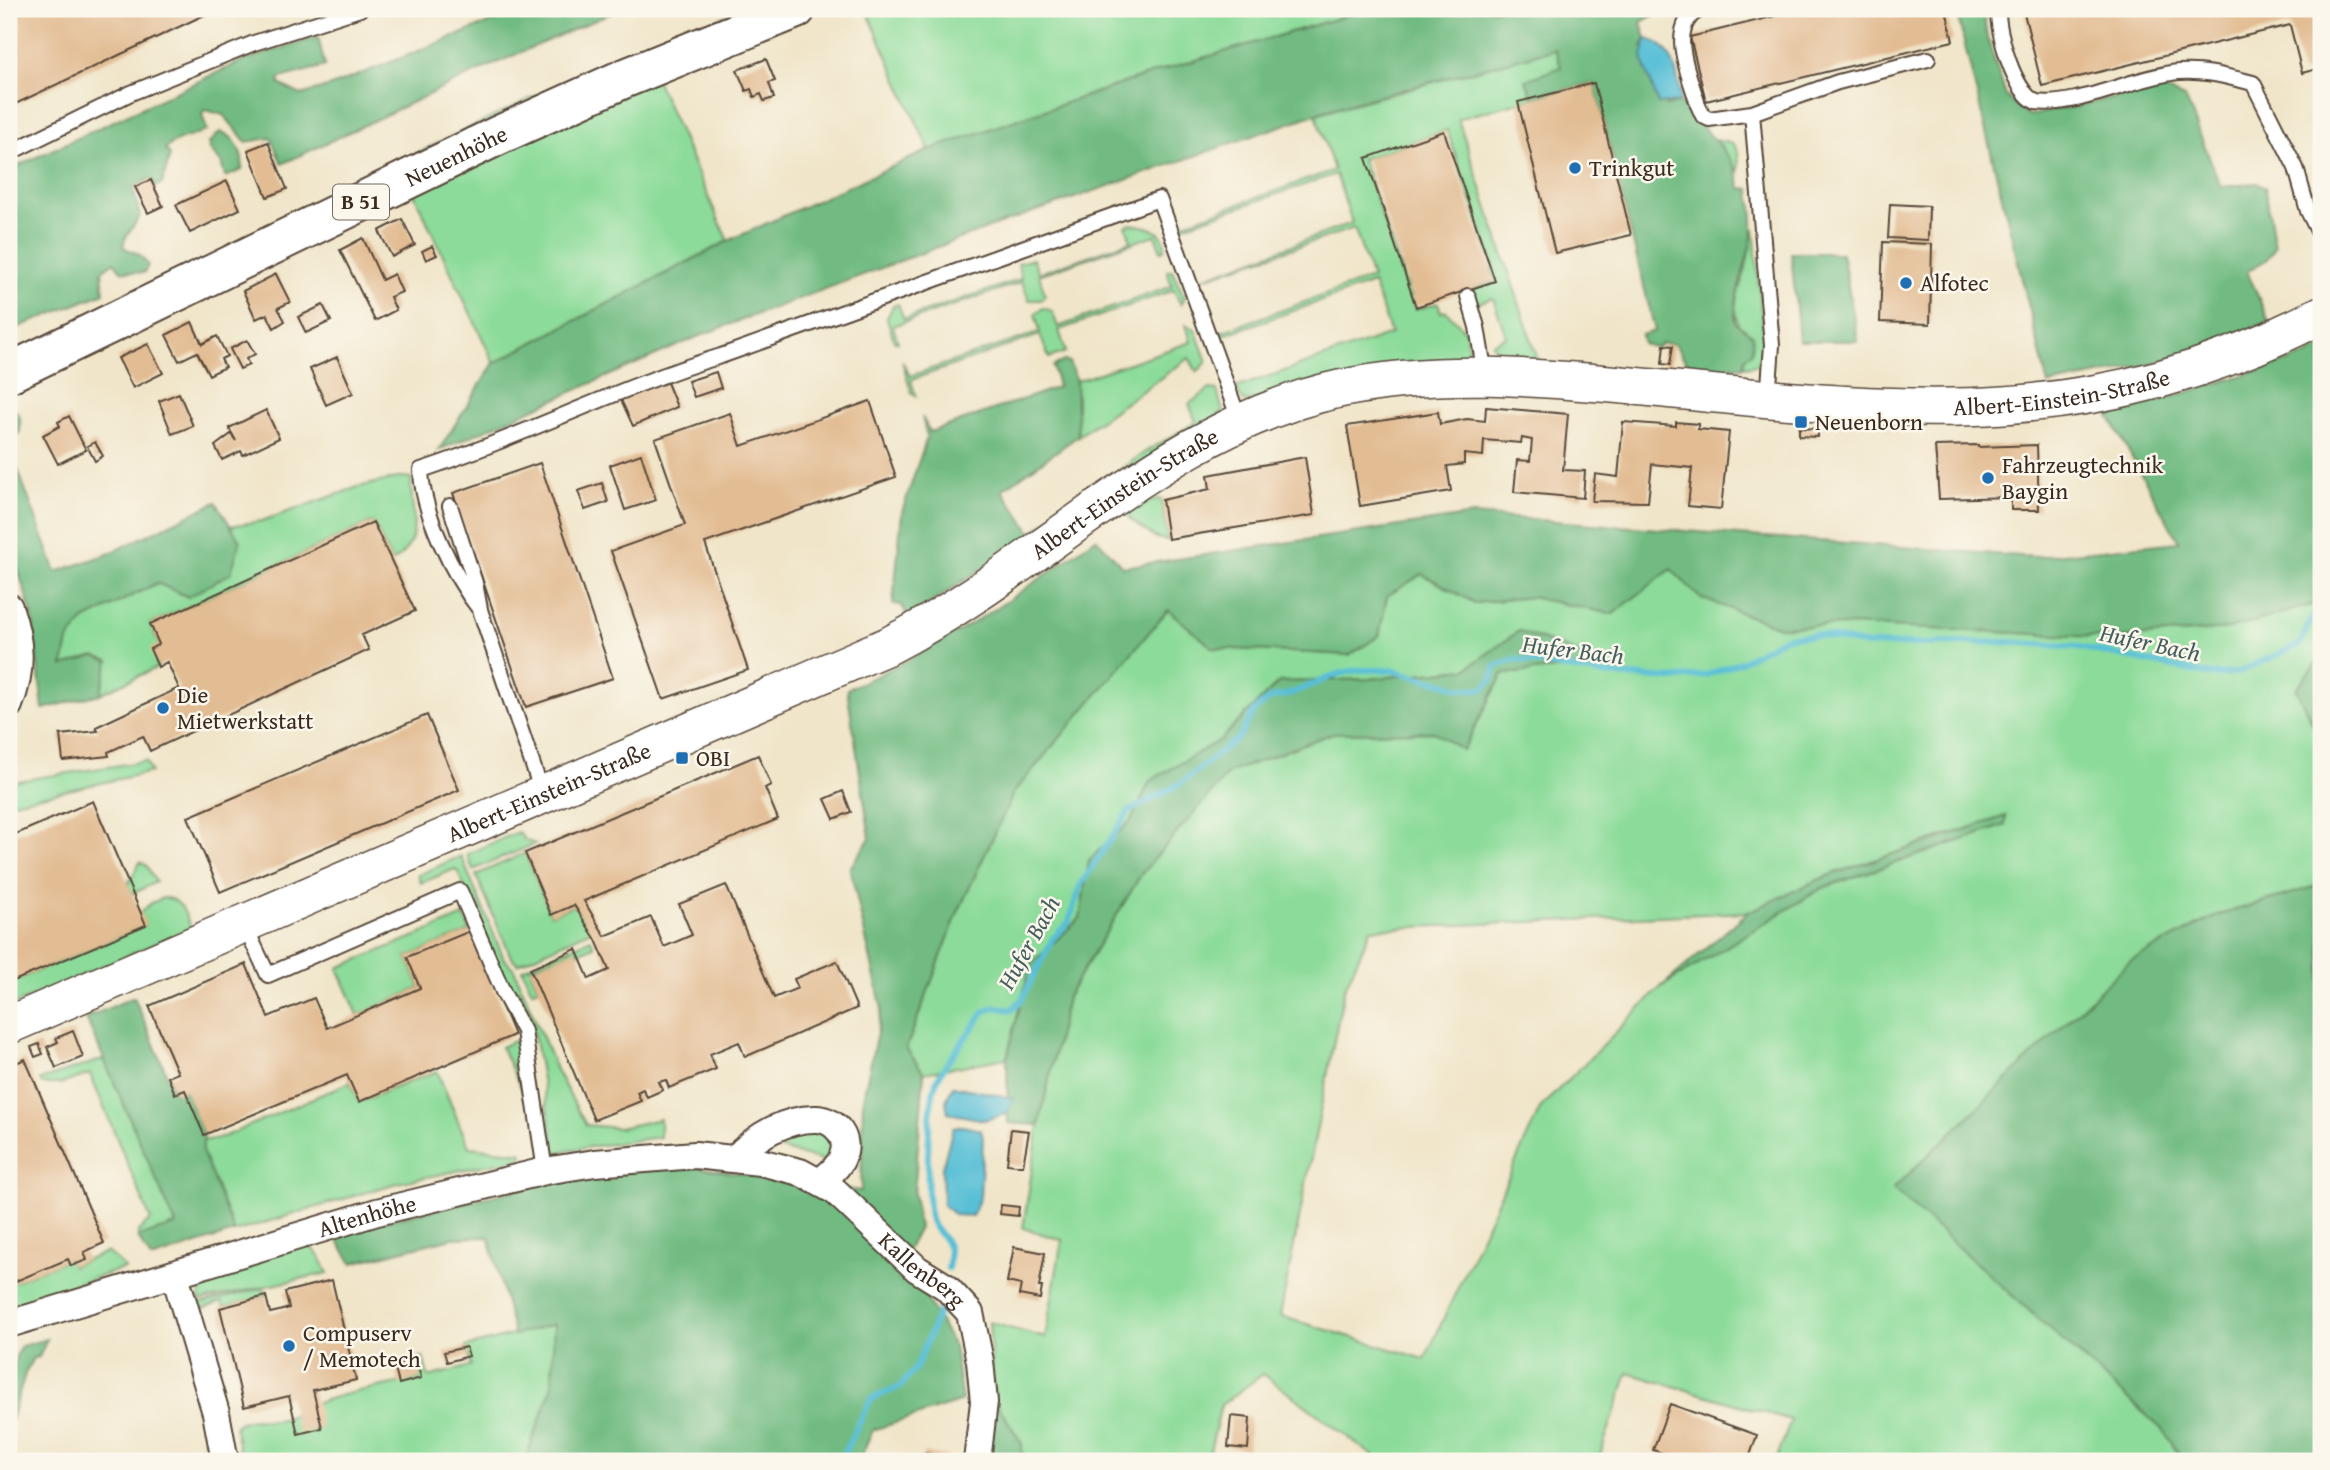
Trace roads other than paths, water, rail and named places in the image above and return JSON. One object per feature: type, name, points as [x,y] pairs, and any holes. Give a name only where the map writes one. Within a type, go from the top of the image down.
[{"type":"main road","name":"Neuenhöhe","points":[[16,366],[497,136],[623,79],[796,9]]},
{"type":"street","name":"Albert-Einstein-Straße","points":[[9,1025],[820,678],[912,634],[982,593],[1150,472],[1240,422],[1294,402],[1355,386],[1427,376],[1485,375],[1768,399],[1938,410],[2005,407],[2082,398],[2208,365],[2321,315]]},
{"type":"street","points":[[9,607],[20,650],[15,689],[9,705]]},
{"type":"street","points":[[736,1159],[754,1139],[769,1132],[803,1121],[827,1121],[839,1130],[844,1154],[820,1182]]},
{"type":"street","name":"Altenhöhe","points":[[9,1324],[114,1289],[176,1275],[377,1212],[545,1171],[645,1158],[695,1155],[736,1159],[781,1167],[820,1182],[857,1211]]},
{"type":"street","name":"Kallenberg","points":[[857,1211],[917,1269],[946,1287],[970,1313],[980,1362],[984,1402],[977,1461]]},
{"type":"street","points":[[176,1275],[216,1413],[225,1461]]},
{"type":"lane","points":[[9,153],[143,88],[254,43],[360,9]]},
{"type":"lane","points":[[1701,9],[1688,18],[1681,32],[1698,105],[1703,116],[1709,119],[1752,113],[1838,82],[1928,59]]},
{"type":"lane","points":[[1998,9],[2004,42],[2020,90],[2036,102],[2058,101],[2176,72],[2209,72],[2253,83],[2296,168],[2308,211],[2321,237]]},
{"type":"lane","points":[[1752,113],[1772,345],[1768,399]]},
{"type":"lane","points":[[480,610],[460,586],[425,502],[421,470],[541,427],[668,372],[721,356],[1159,199],[1240,422]]},
{"type":"lane","points":[[1468,296],[1477,327],[1485,375]]},
{"type":"lane","points":[[450,506],[475,583],[480,610],[544,796]]},
{"type":"lane","points":[[244,924],[268,975],[460,891],[504,994],[524,1031],[545,1171]]},
{"type":"water","points":[[1646,39],[1663,47],[1669,55],[1676,73],[1680,102],[1658,104],[1642,57]]},
{"type":"water","points":[[953,1086],[1013,1098],[1007,1114],[984,1120],[948,1113],[946,1101]]},
{"type":"water","points":[[963,1126],[981,1130],[983,1138],[980,1197],[972,1216],[955,1215],[943,1205],[942,1168],[953,1128]]},
{"type":"waterway","name":"Hufer Bach","points":[[948,1268],[949,1248],[932,1223],[929,1204],[930,1123],[934,1088],[938,1078],[984,1012],[996,1007],[1012,1010],[1022,999],[1053,938],[1069,922],[1080,886],[1129,811],[1180,784],[1239,737],[1255,710],[1271,698],[1290,694],[1338,674],[1359,670],[1391,670],[1463,689],[1483,689],[1492,679],[1495,667],[1515,659],[1602,674],[1671,679],[1707,675],[1741,662],[1786,637],[1817,635],[1868,645],[2008,642],[2078,647],[2212,675],[2239,672],[2299,645],[2321,602]]},
{"type":"waterway","name":"Hufer Bach","points":[[840,1461],[871,1399],[900,1387],[916,1368],[942,1305]]},
{"type":"place","name":"Trinkgut","points":[[1575,168]]},
{"type":"place","name":"Alfotec","points":[[1906,283]]},
{"type":"place","name":"Neuenborn","points":[[1801,422]]},
{"type":"place","name":"Fahrzeugtechnik Baygin","points":[[1988,478]]},
{"type":"place","name":"Die Mietwerkstatt","points":[[163,708]]},
{"type":"place","name":"OBI","points":[[682,758]]},
{"type":"place","name":"Compuserv / Memotech","points":[[289,1346]]}]
